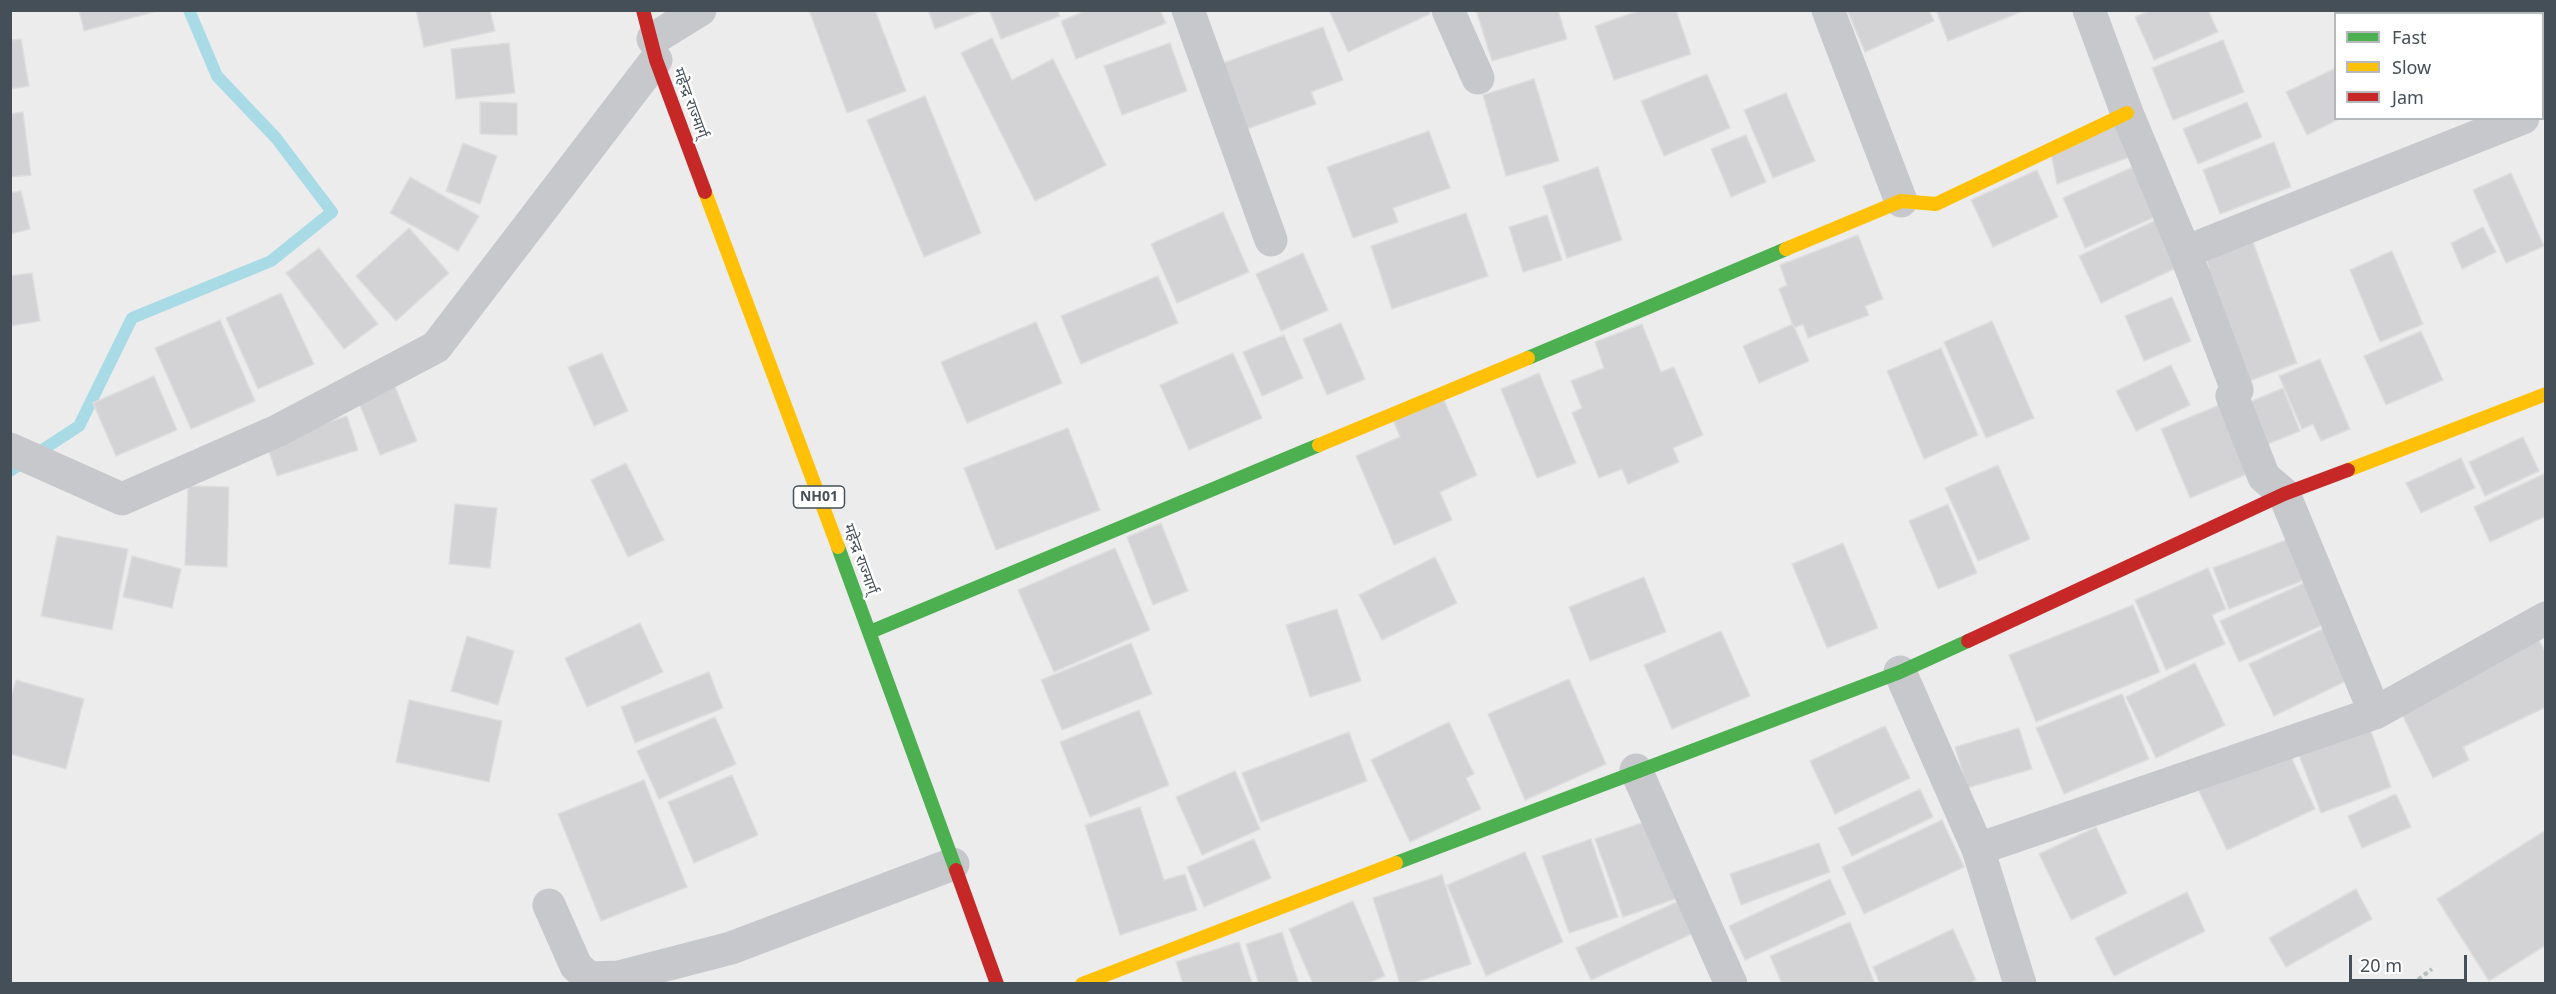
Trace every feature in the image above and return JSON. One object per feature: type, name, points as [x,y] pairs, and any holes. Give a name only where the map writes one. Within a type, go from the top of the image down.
[{"type":"main road","name":"महेन्द्र राज्मार्ग्","points":[[651,37],[997,984]]},
{"type":"main road","points":[[870,632],[1168,510],[1901,201],[1936,204],[2127,113]]},
{"type":"main road","points":[[1082,984],[1636,770],[1900,672],[2284,494],[2546,394]]},
{"type":"street","points":[[10,448],[122,500],[277,431],[436,347],[651,37],[700,10]]},
{"type":"street","points":[[1188,10],[1271,240]]},
{"type":"street","points":[[1449,10],[1478,78]]},
{"type":"street","points":[[1828,10],[1901,201]]},
{"type":"street","points":[[2089,10],[2127,113],[2185,252],[2237,390],[2232,396],[2264,477],[2284,494],[2375,713]]},
{"type":"street","points":[[2185,252],[2518,120]]},
{"type":"street","points":[[1978,849],[2375,713],[2546,618]]},
{"type":"street","points":[[1900,672],[1978,849],[2020,984]]},
{"type":"street","points":[[1636,770],[1731,984]]},
{"type":"street","points":[[549,905],[576,966],[589,978],[619,978],[731,948],[953,864]]},
{"type":"path","points":[[2412,984],[2432,969]]},
{"type":"building","points":[[79,10],[161,10],[84,31]]},
{"type":"building","points":[[416,10],[490,10],[495,31],[424,47]]},
{"type":"building","points":[[809,10],[875,10],[906,91],[847,113]]},
{"type":"building","points":[[928,10],[981,10],[981,11],[935,29]]},
{"type":"building","points":[[989,10],[1057,10],[1060,16],[1001,39]]},
{"type":"building","points":[[1087,10],[1160,10],[1166,23],[1076,59],[1061,21]]},
{"type":"building","points":[[1329,10],[1428,10],[1430,14],[1348,52]]},
{"type":"building","points":[[1476,10],[1558,10],[1567,39],[1492,61]]},
{"type":"building","points":[[1641,10],[1676,10],[1691,54],[1614,80],[1595,26]]},
{"type":"building","points":[[1847,10],[1929,10],[1934,21],[1865,52]]},
{"type":"building","points":[[1936,10],[2026,10],[1948,41]]},
{"type":"building","points":[[2151,10],[2208,10],[2218,32],[2154,60],[2135,17]]},
{"type":"building","points":[[1323,27],[1343,80],[1311,92],[1316,104],[1236,133],[1212,67]]},
{"type":"building","points":[[992,38],[1012,80],[1053,59],[1106,165],[1035,201],[961,53]]},
{"type":"building","points":[[21,39],[29,86],[10,89],[10,40]]},
{"type":"building","points":[[2223,40],[2244,92],[2173,120],[2152,68]]},
{"type":"building","points":[[509,43],[515,93],[456,99],[451,49]]},
{"type":"building","points":[[1170,43],[1187,91],[1122,115],[1104,66]]},
{"type":"building","points":[[2334,69],[2334,120],[2337,120],[2307,135],[2286,92]]},
{"type":"building","points":[[1707,74],[1730,128],[1664,156],[1641,101]]},
{"type":"building","points":[[1534,79],[1559,161],[1506,176],[1483,95]]},
{"type":"building","points":[[1786,93],[1815,161],[1773,178],[1744,110]]},
{"type":"building","points":[[925,96],[981,233],[924,257],[867,120]]},
{"type":"building","points":[[480,102],[517,103],[517,135],[480,134]]},
{"type":"building","points":[[2247,102],[2262,137],[2198,164],[2183,129]]},
{"type":"building","points":[[23,112],[31,175],[10,177],[10,114]]},
{"type":"building","points":[[2121,121],[2135,155],[2057,184],[2051,153]]},
{"type":"building","points":[[1429,131],[1450,188],[1393,208],[1398,222],[1353,238],[1327,167]]},
{"type":"building","points":[[1746,135],[1766,182],[1731,197],[1711,149]]},
{"type":"building","points":[[2274,142],[2291,187],[2220,214],[2203,170]]},
{"type":"building","points":[[463,143],[497,156],[480,204],[446,191]]},
{"type":"building","points":[[2142,163],[2164,213],[2085,248],[2063,198]]},
{"type":"building","points":[[1598,167],[1622,240],[1567,258],[1543,186]]},
{"type":"building","points":[[2037,170],[2058,217],[1993,247],[1971,200]]},
{"type":"building","points":[[2511,173],[2544,246],[2506,263],[2473,190]]},
{"type":"building","points":[[410,177],[479,216],[458,251],[390,213]]},
{"type":"building","points":[[21,191],[30,229],[10,234],[10,193]]},
{"type":"building","points":[[1223,212],[1249,272],[1177,303],[1151,244]]},
{"type":"building","points":[[1466,213],[1488,276],[1392,309],[1371,246]]},
{"type":"building","points":[[1547,215],[1562,260],[1523,272],[1509,227]]},
{"type":"building","points":[[2167,215],[2189,262],[2101,303],[2079,256]]},
{"type":"building","points":[[2483,227],[2496,252],[2462,269],[2451,243]]},
{"type":"building","points":[[409,228],[449,273],[396,321],[356,276]]},
{"type":"building","points":[[1858,235],[1883,299],[1865,306],[1869,315],[1808,338],[1803,324],[1794,328],[1779,289],[1787,285],[1780,265]]},
{"type":"building","points":[[2252,239],[2297,363],[2239,385],[2198,272],[2209,268],[2205,255]]},
{"type":"building","points":[[319,248],[378,324],[344,349],[286,273]]},
{"type":"building","points":[[2392,251],[2423,324],[2380,342],[2350,270]]},
{"type":"building","points":[[1303,253],[1328,310],[1281,331],[1256,274]]},
{"type":"building","points":[[32,273],[40,321],[10,326],[10,276]]},
{"type":"building","points":[[1158,276],[1178,323],[1081,364],[1061,316]]},
{"type":"building","points":[[281,293],[314,364],[258,389],[226,318]]},
{"type":"building","points":[[2172,297],[2191,341],[2144,361],[2125,316]]},
{"type":"building","points":[[220,320],[255,401],[191,429],[155,348]]},
{"type":"building","points":[[1992,321],[2034,418],[1986,438],[1944,342]]},
{"type":"building","points":[[1036,322],[1062,383],[967,423],[941,362]]},
{"type":"building","points":[[1341,323],[1365,379],[1327,395],[1303,339]]},
{"type":"building","points":[[1642,324],[1661,372],[1674,367],[1703,435],[1673,448],[1679,462],[1628,484],[1622,469],[1599,478],[1572,413],[1582,408],[1571,381],[1604,368],[1595,342]]},
{"type":"building","points":[[1793,324],[1809,361],[1759,383],[1743,346]]},
{"type":"building","points":[[2421,331],[2443,380],[2386,405],[2364,356]]},
{"type":"building","points":[[1284,335],[1303,378],[1262,396],[1243,352]]},
{"type":"building","points":[[1941,348],[1978,435],[1924,459],[1887,371]]},
{"type":"building","points":[[602,353],[628,411],[594,426],[568,367]]},
{"type":"building","points":[[1233,353],[1262,418],[1189,450],[1160,385]]},
{"type":"building","points":[[2320,359],[2350,429],[2321,441],[2313,424],[2302,429],[2279,376]]},
{"type":"building","points":[[2171,365],[2190,405],[2136,431],[2116,391]]},
{"type":"building","points":[[1539,373],[1576,463],[1537,478],[1501,389]]},
{"type":"building","points":[[154,376],[177,430],[116,456],[93,403]]},
{"type":"building","points":[[392,379],[417,441],[380,455],[355,393]]},
{"type":"building","points":[[2283,388],[2300,431],[2258,448],[2240,406]]},
{"type":"building","points":[[1443,398],[1477,475],[1440,492],[1452,520],[1394,545],[1356,456],[1400,437],[1393,420]]},
{"type":"building","points":[[2229,401],[2257,470],[2190,498],[2161,429]]},
{"type":"building","points":[[347,416],[358,450],[277,476],[266,442]]},
{"type":"building","points":[[1068,428],[1100,510],[996,550],[964,468]]},
{"type":"building","points":[[2523,437],[2539,471],[2485,496],[2469,462]]},
{"type":"building","points":[[2461,458],[2475,488],[2421,513],[2406,483]]},
{"type":"building","points":[[626,463],[664,540],[628,557],[591,480]]},
{"type":"building","points":[[1998,465],[2030,539],[1978,561],[1945,488]]},
{"type":"building","points":[[2546,473],[2546,516],[2490,542],[2474,507]]},
{"type":"building","points":[[188,486],[229,487],[227,567],[185,565]]},
{"type":"building","points":[[455,504],[497,508],[490,568],[449,564]]},
{"type":"building","points":[[1948,504],[1977,573],[1938,589],[1909,521]]},
{"type":"building","points":[[1161,523],[1188,591],[1153,605],[1127,537]]},
{"type":"building","points":[[2299,535],[2315,576],[2229,609],[2213,568]]},
{"type":"building","points":[[57,536],[128,549],[112,630],[41,616]]},
{"type":"building","points":[[1843,543],[1878,628],[1827,648],[1792,564]]},
{"type":"building","points":[[1115,548],[1150,630],[1054,672],[1018,590]]},
{"type":"building","points":[[132,556],[181,569],[172,608],[123,597]]},
{"type":"building","points":[[1435,557],[1457,603],[1382,640],[1359,595]]},
{"type":"building","points":[[2208,568],[2226,609],[2212,615],[2225,644],[2166,670],[2135,600]]},
{"type":"building","points":[[1644,577],[1666,632],[1590,661],[1569,607]]},
{"type":"building","points":[[2313,579],[2332,621],[2239,662],[2220,621]]},
{"type":"building","points":[[2133,605],[2160,672],[2036,722],[2009,655]]},
{"type":"building","points":[[1337,609],[1361,681],[1310,697],[1286,625]]},
{"type":"building","points":[[640,623],[663,672],[587,707],[565,658]]},
{"type":"building","points":[[2327,627],[2352,678],[2274,716],[2249,664]]},
{"type":"building","points":[[1721,631],[1750,696],[1672,729],[1644,665]]},
{"type":"building","points":[[467,636],[514,651],[498,705],[451,691]]},
{"type":"building","points":[[2538,638],[2546,654],[2546,707],[2463,747],[2469,760],[2433,778],[2398,706]]},
{"type":"building","points":[[1131,643],[1152,694],[1062,730],[1041,680]]},
{"type":"building","points":[[2195,663],[2225,725],[2156,758],[2126,697]]},
{"type":"building","points":[[709,672],[723,708],[635,743],[621,707]]},
{"type":"building","points":[[1569,679],[1606,764],[1525,800],[1488,714]]},
{"type":"building","points":[[16,680],[84,699],[66,769],[10,754],[10,701]]},
{"type":"building","points":[[2122,694],[2149,759],[2064,794],[2036,728]]},
{"type":"building","points":[[409,700],[502,721],[489,782],[396,762]]},
{"type":"building","points":[[1139,710],[1169,785],[1090,817],[1060,742]]},
{"type":"building","points":[[715,717],[736,764],[659,799],[637,751]]},
{"type":"building","points":[[2367,720],[2391,787],[2321,813],[2296,747]]},
{"type":"building","points":[[1449,722],[1474,774],[1466,778],[1481,809],[1410,842],[1371,760]]},
{"type":"building","points":[[1885,726],[1910,778],[1835,814],[1810,761]]},
{"type":"building","points":[[2019,728],[2032,769],[1967,788],[1955,747]]},
{"type":"building","points":[[1349,732],[1367,781],[1261,822],[1242,773]]},
{"type":"building","points":[[2287,748],[2315,809],[2227,850],[2198,789]]},
{"type":"building","points":[[1235,771],[1260,829],[1202,855],[1176,797]]},
{"type":"building","points":[[732,775],[758,835],[694,863],[668,802]]},
{"type":"building","points":[[644,780],[687,887],[601,921],[558,814]]},
{"type":"building","points":[[1920,789],[1933,817],[1852,856],[1838,828]]},
{"type":"building","points":[[2396,794],[2411,827],[2362,848],[2348,816]]},
{"type":"building","points":[[1140,807],[1164,880],[1185,874],[1197,910],[1120,935],[1085,825]]},
{"type":"building","points":[[1650,820],[1678,898],[1623,917],[1595,839]]},
{"type":"building","points":[[1942,820],[1964,867],[1864,914],[1842,867]]},
{"type":"building","points":[[2096,827],[2127,893],[2071,920],[2039,854]]},
{"type":"building","points":[[2546,830],[2546,945],[2489,981],[2437,899]]},
{"type":"building","points":[[1254,839],[1271,878],[1204,907],[1187,867]]},
{"type":"building","points":[[1591,839],[1618,917],[1569,933],[1542,856]]},
{"type":"building","points":[[1819,843],[1830,872],[1741,905],[1730,874]]},
{"type":"building","points":[[1525,852],[1563,942],[1486,976],[1447,885]]},
{"type":"building","points":[[1442,875],[1471,964],[1410,984],[1400,984],[1373,898]]},
{"type":"building","points":[[1830,879],[1846,914],[1745,960],[1729,926]]},
{"type":"building","points":[[2356,889],[2372,919],[2286,967],[2269,938]]},
{"type":"building","points":[[2187,892],[2205,931],[2114,976],[2095,938]]},
{"type":"building","points":[[1683,899],[1698,931],[1591,980],[1576,948]]},
{"type":"building","points":[[1353,901],[1385,976],[1366,984],[1313,984],[1289,929]]},
{"type":"building","points":[[1850,922],[1875,984],[1782,984],[1770,956]]},
{"type":"building","points":[[1953,929],[1976,980],[1969,984],[1880,984],[1873,967]]},
{"type":"building","points":[[1282,932],[1299,984],[1259,984],[1246,944]]},
{"type":"building","points":[[1239,942],[1252,983],[1183,984],[1176,962]]},
{"type":"waterway","points":[[10,471],[79,426],[132,318],[271,261],[332,212],[276,138],[217,76],[189,10]]},
{"type":"traffic: fast","points":[[1528,358],[1786,249]]},
{"type":"traffic: fast","points":[[870,632],[1319,445]]},
{"type":"traffic: fast","points":[[838,547],[956,870]]},
{"type":"traffic: fast","points":[[1396,863],[1900,672],[1968,641]]},
{"type":"traffic: slow","points":[[1786,249],[1901,201],[1936,204],[2127,113]]},
{"type":"traffic: slow","points":[[705,192],[838,547]]},
{"type":"traffic: slow","points":[[1319,445],[1528,358]]},
{"type":"traffic: slow","points":[[2348,470],[2546,394]]},
{"type":"traffic: slow","points":[[1082,984],[1396,863]]},
{"type":"traffic: jam","points":[[643,10],[656,60],[705,192]]},
{"type":"traffic: jam","points":[[1968,641],[2284,494],[2348,470]]},
{"type":"traffic: jam","points":[[956,870],[997,984]]}]
